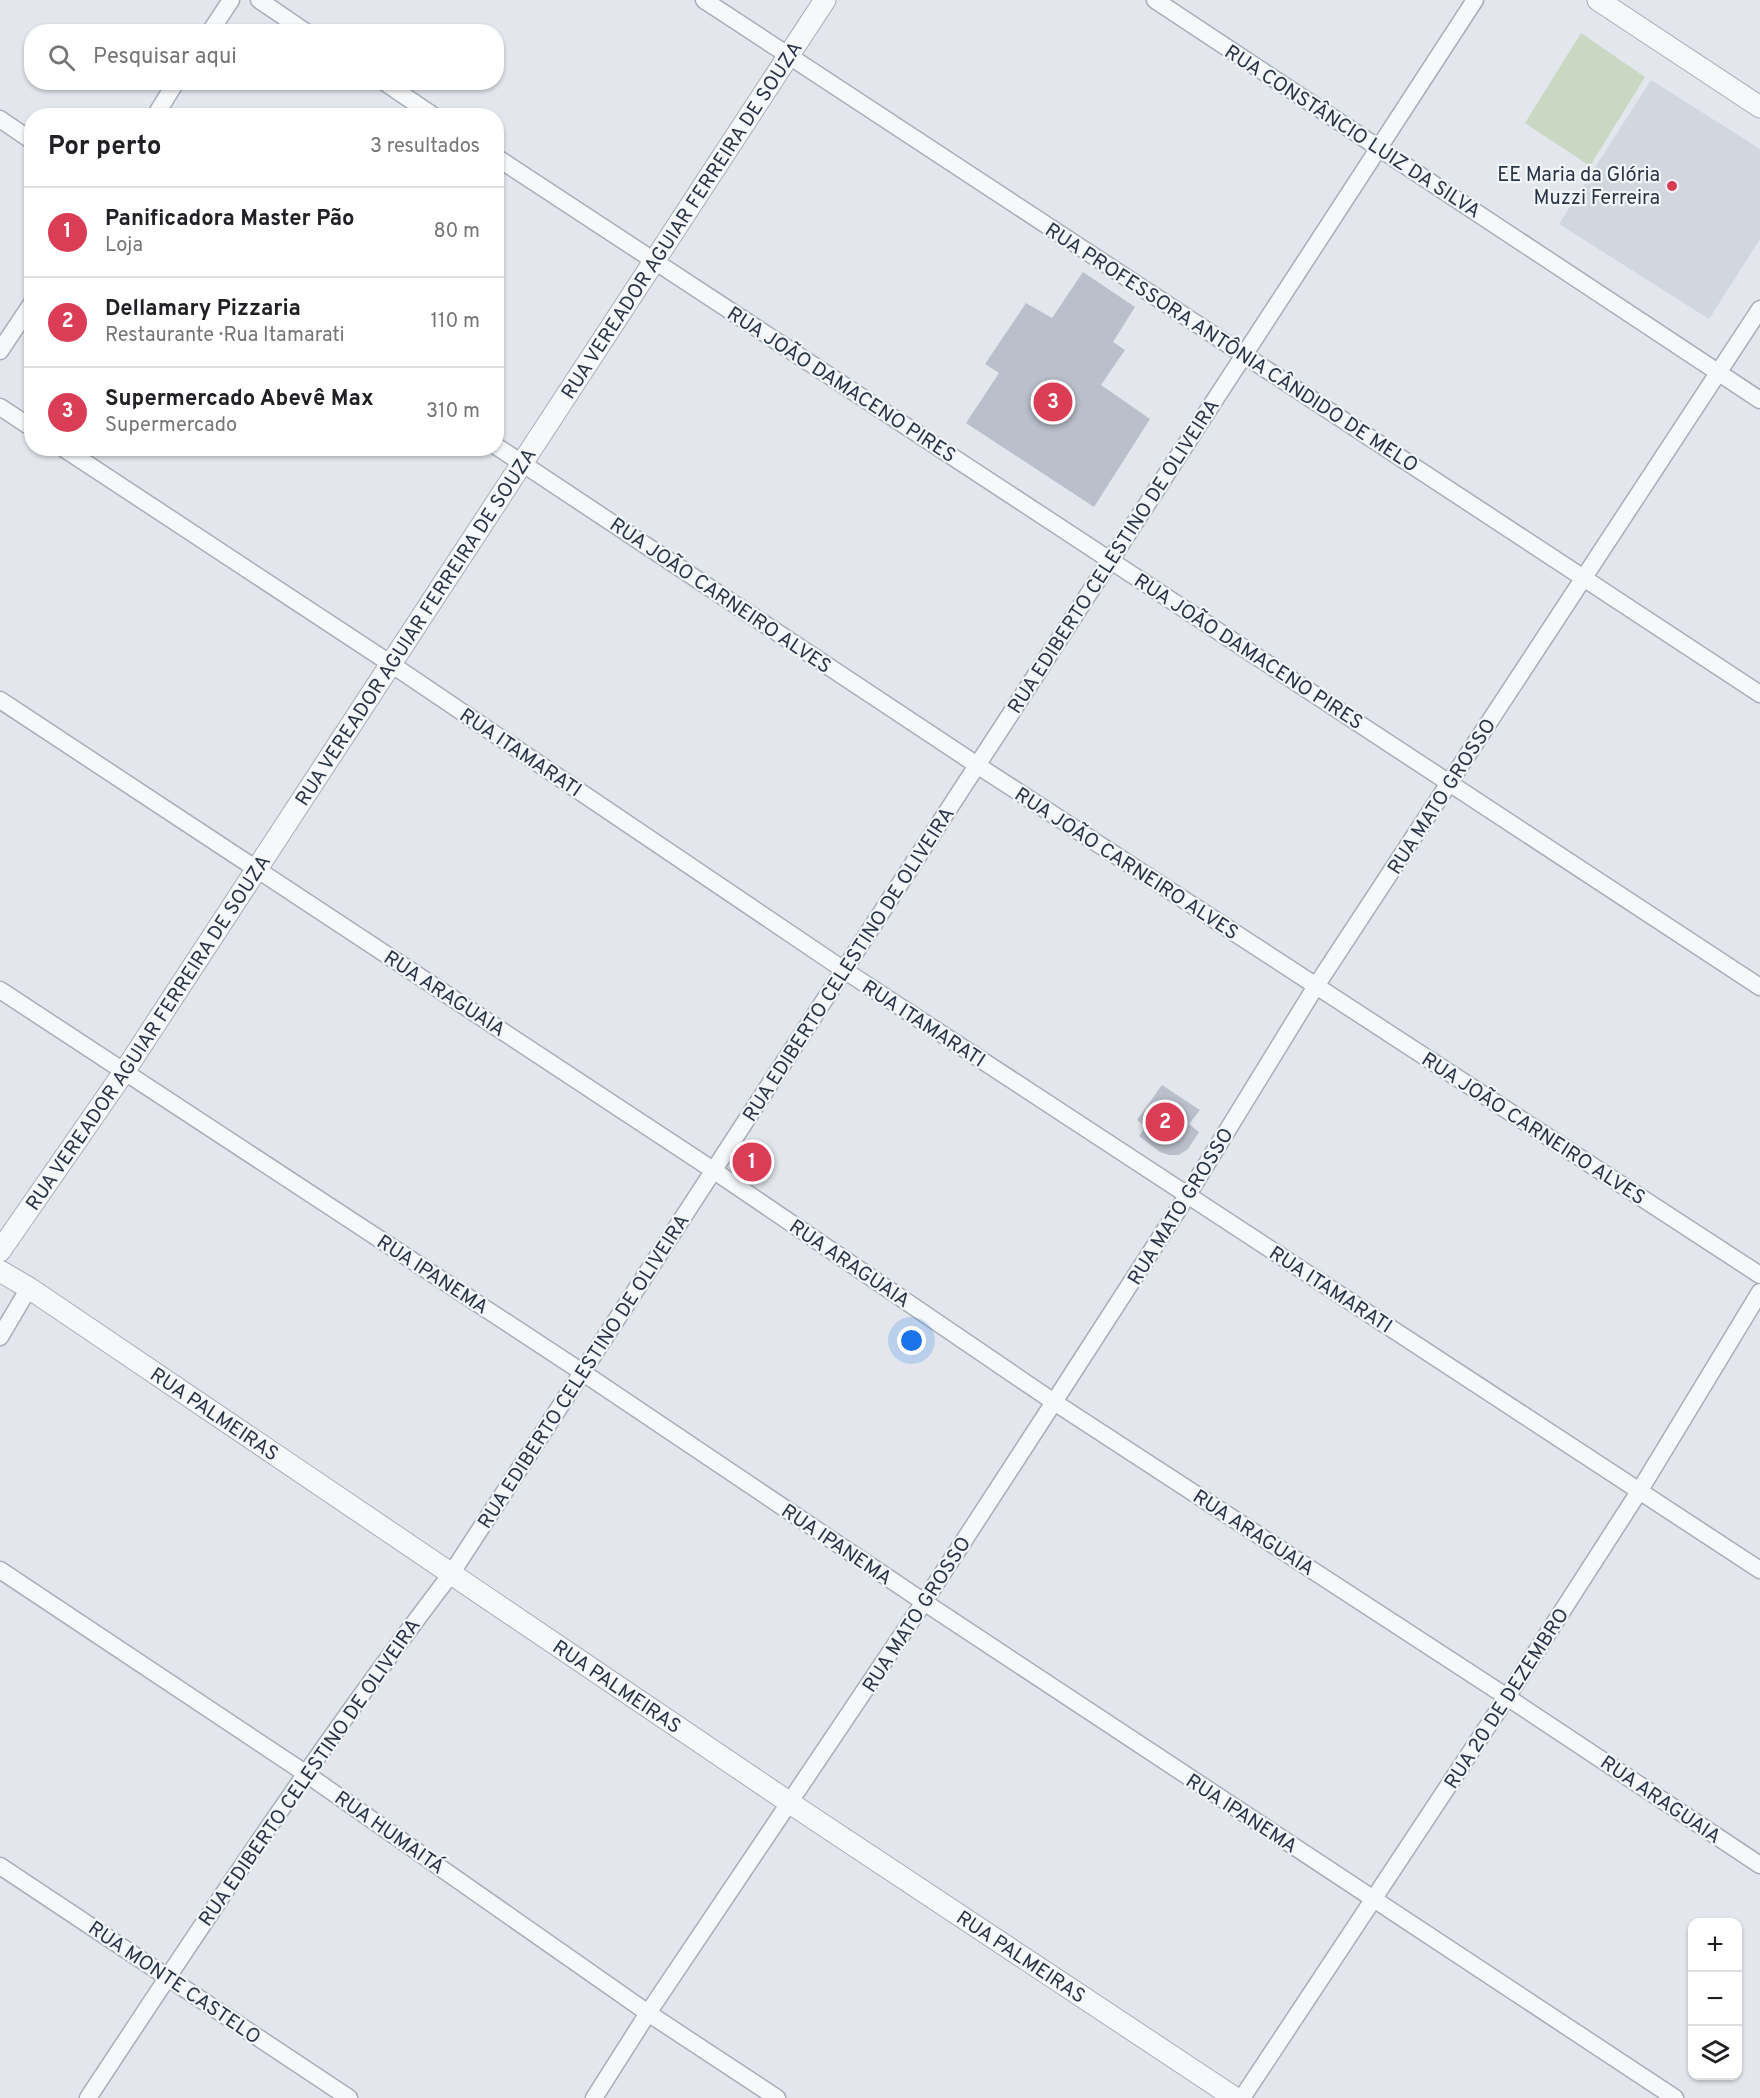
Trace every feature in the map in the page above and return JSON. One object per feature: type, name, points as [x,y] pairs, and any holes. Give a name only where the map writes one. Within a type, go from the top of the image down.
[{"type":"street","points":[[215,24],[231,0]]},
{"type":"street","points":[[259,0],[294,24]]},
{"type":"street","name":"RUA PROFESSORA ANTÔNIA CÂNDIDO DE MELO","points":[[704,0],[1760,694]]},
{"type":"street","name":"RUA VEREADOR AGUIAR FERREIRA DE SOUZA","points":[[0,1251],[124,1072],[825,0]]},
{"type":"street","name":"RUA CONSTÂNCIO LUIZ DA SILVA","points":[[1155,0],[1760,400]]},
{"type":"street","name":"RUA EDIBERTO CELESTINO DE OLIVEIRA","points":[[88,2098],[305,1773],[382,1664],[451,1574],[1475,0]]},
{"type":"street","points":[[1598,0],[1760,107]]},
{"type":"street","points":[[159,108],[171,90]]},
{"type":"street","points":[[396,90],[422,108]]},
{"type":"street","points":[[0,119],[24,136]]},
{"type":"street","name":"RUA JOÃO DAMACENO PIRES","points":[[504,161],[1760,987]]},
{"type":"street","name":"RUA MATO GROSSO","points":[[594,2098],[648,2013],[924,1602],[1187,1196],[1316,986],[1760,309]]},
{"type":"street","points":[[0,351],[24,315]]},
{"type":"street","points":[[0,407],[24,423]]},
{"type":"street","name":"RUA JOÃO CARNEIRO ALVES","points":[[504,451],[977,765],[1760,1275]]},
{"type":"street","name":"RUA ITAMARATI","points":[[75,456],[391,664],[844,970],[1760,1570]]},
{"type":"street","name":"RUA ARAGUAIA","points":[[0,700],[713,1170],[1054,1402],[1760,1865]]},
{"type":"street","name":"RUA IPANEMA","points":[[0,990],[582,1372],[924,1602],[1675,2098]]},
{"type":"street","name":"RUA PALMEIRAS","points":[[0,1271],[29,1288],[790,1803],[1235,2098]]},
{"type":"street","points":[[0,1337],[29,1288]]},
{"type":"street","name":"RUA 20 DE DEZEMBRO","points":[[1242,2098],[1507,1697],[1640,1490],[1760,1292]]},
{"type":"street","name":"RUA HUMAITÁ","points":[[0,1570],[305,1773],[648,2013],[777,2098]]},
{"type":"street","name":"RUA MONTE CASTELO","points":[[0,1866],[349,2098]]},
{"type":"shaded area","name":"EE Maria da Glória Muzzi Ferreira","points":[[1651,80],[1760,149],[1760,239],[1709,319],[1559,224]]},
{"type":"green space","points":[[1581,33],[1645,77],[1590,166],[1525,123]]},
{"type":"building","points":[[1083,272],[1135,307],[1113,342],[1125,350],[1101,385],[1150,419],[1094,507],[966,423],[999,373],[985,364],[1026,303],[1052,318]]},
{"type":"building","points":[[1162,1085],[1200,1110],[1189,1124],[1199,1132],[1188,1149],[1179,1155],[1160,1152],[1139,1136],[1146,1127],[1137,1120]]},
{"type":"place","name":"EE Maria da Glória Muzzi Ferreira","points":[[1672,186]]},
{"type":"place","name":"Supermercado Abevê Max","points":[[1053,402]]},
{"type":"place","name":"Dellamary Pizzaria","points":[[1165,1122]]},
{"type":"place","name":"Panificadora Master Pão","points":[[752,1162]]}]
